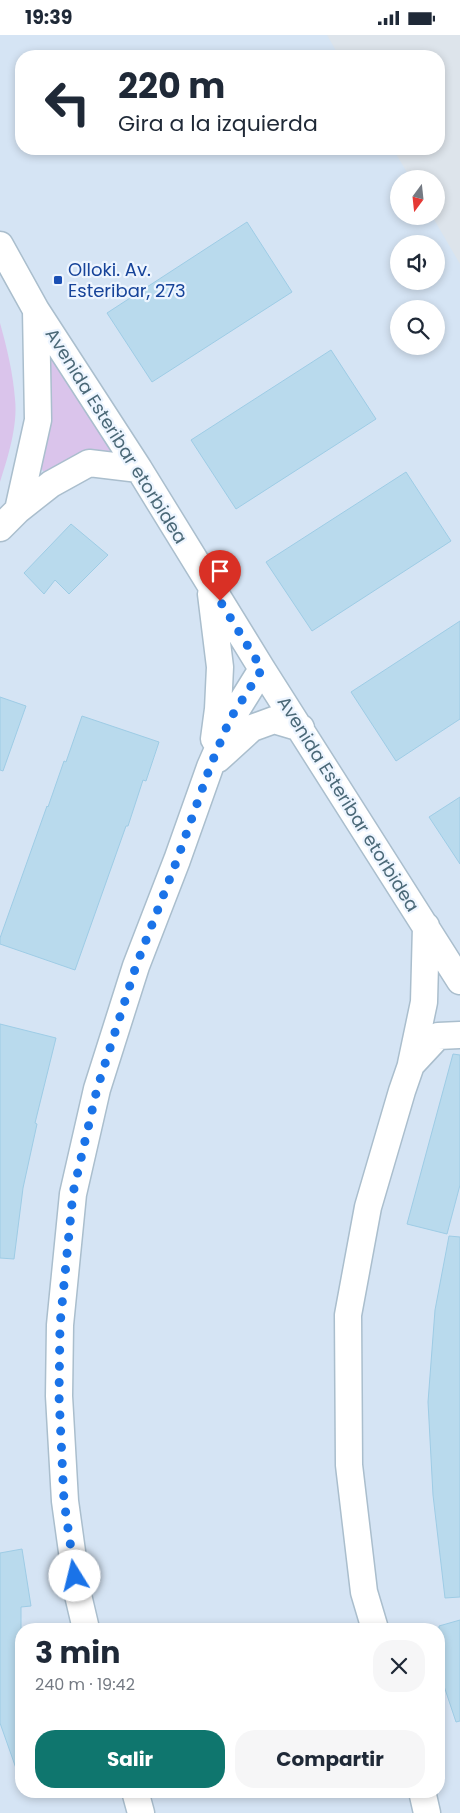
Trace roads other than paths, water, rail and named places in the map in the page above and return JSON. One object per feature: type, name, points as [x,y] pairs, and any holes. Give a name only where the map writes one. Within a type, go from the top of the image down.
[{"type":"street","name":"Avenida Esteribar etorbidea","points":[[0,245],[36,310],[139,469],[262,669],[460,981]]},
{"type":"street","points":[[9,519],[38,420],[36,310]]},
{"type":"street","points":[[9,519],[51,484],[89,463],[139,469]]},
{"type":"street","points":[[210,584],[220,667],[218,709],[210,767]]},
{"type":"street","points":[[85,1623],[78,1595],[64,1501],[59,1396],[60,1325],[73,1193],[97,1089],[118,1021],[210,767],[230,719],[262,669]]},
{"type":"street","points":[[210,767],[252,727],[274,720],[301,728]]},
{"type":"street","points":[[373,1623],[364,1592],[349,1465],[348,1315],[368,1207],[411,1065],[424,1002],[426,927]]},
{"type":"street","points":[[411,1065],[438,1036],[460,1035]]},
{"type":"street","points":[[137,1798],[141,1813]]},
{"type":"street","points":[[424,1798],[427,1813]]},
{"type":"place","name":"Olloki. Av. Esteribar, 273","points":[[58,280]]}]
